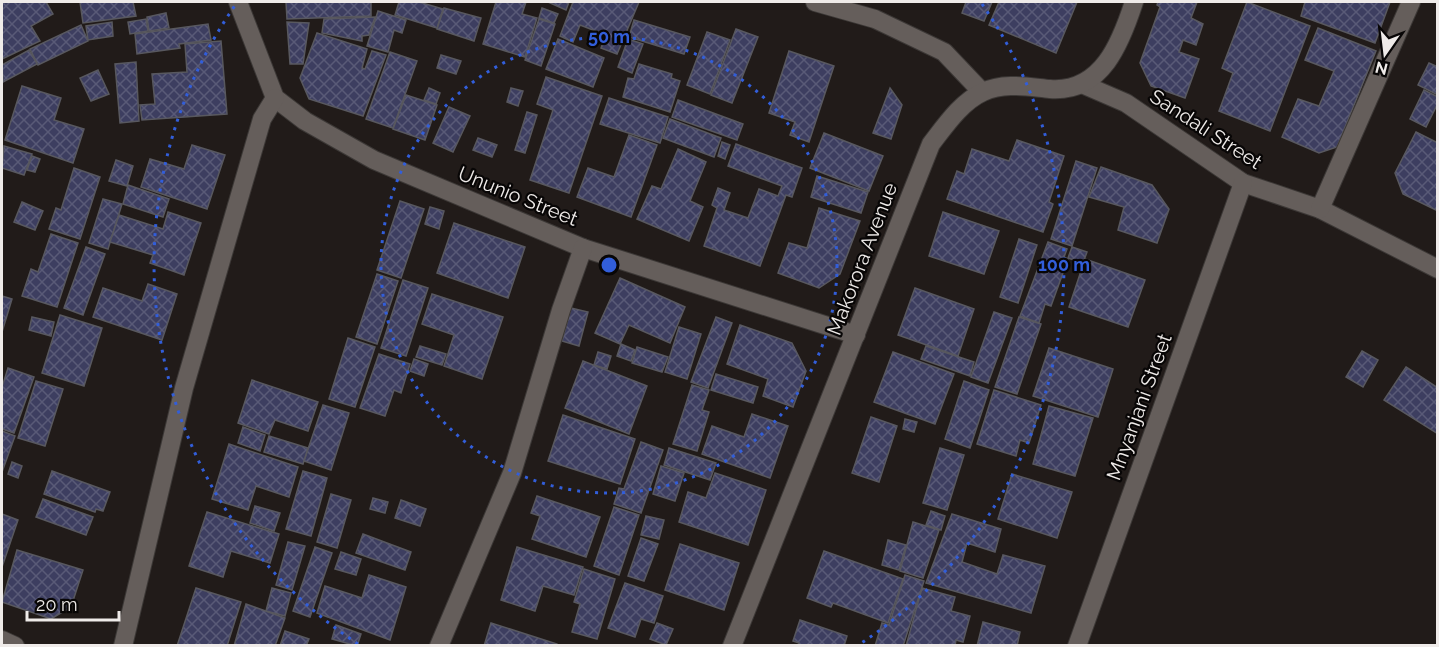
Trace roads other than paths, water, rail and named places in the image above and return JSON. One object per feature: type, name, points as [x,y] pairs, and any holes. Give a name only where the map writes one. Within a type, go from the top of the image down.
[{"type":"street","points":[[123,645],[184,388],[262,119],[275,98],[238,2]]},
{"type":"street","points":[[815,2],[875,19],[944,52],[982,92]]},
{"type":"street","name":"Makorora Avenue","points":[[732,645],[931,144],[958,111],[982,92],[1018,85],[1054,89],[1082,84],[1101,73],[1124,35],[1134,2]]},
{"type":"street","points":[[1320,209],[1411,2]]},
{"type":"street","name":"Sandali Street","points":[[1082,84],[1126,104],[1243,183],[1320,209],[1437,269]]},
{"type":"street","name":"Ununio Street","points":[[275,98],[305,121],[374,160],[583,248],[856,335]]},
{"type":"street","name":"Mnyanjani Street","points":[[1077,645],[1243,183]]},
{"type":"street","points":[[439,645],[512,473],[561,310],[583,248]]},
{"type":"street","points":[[2,640],[15,645]]}]
